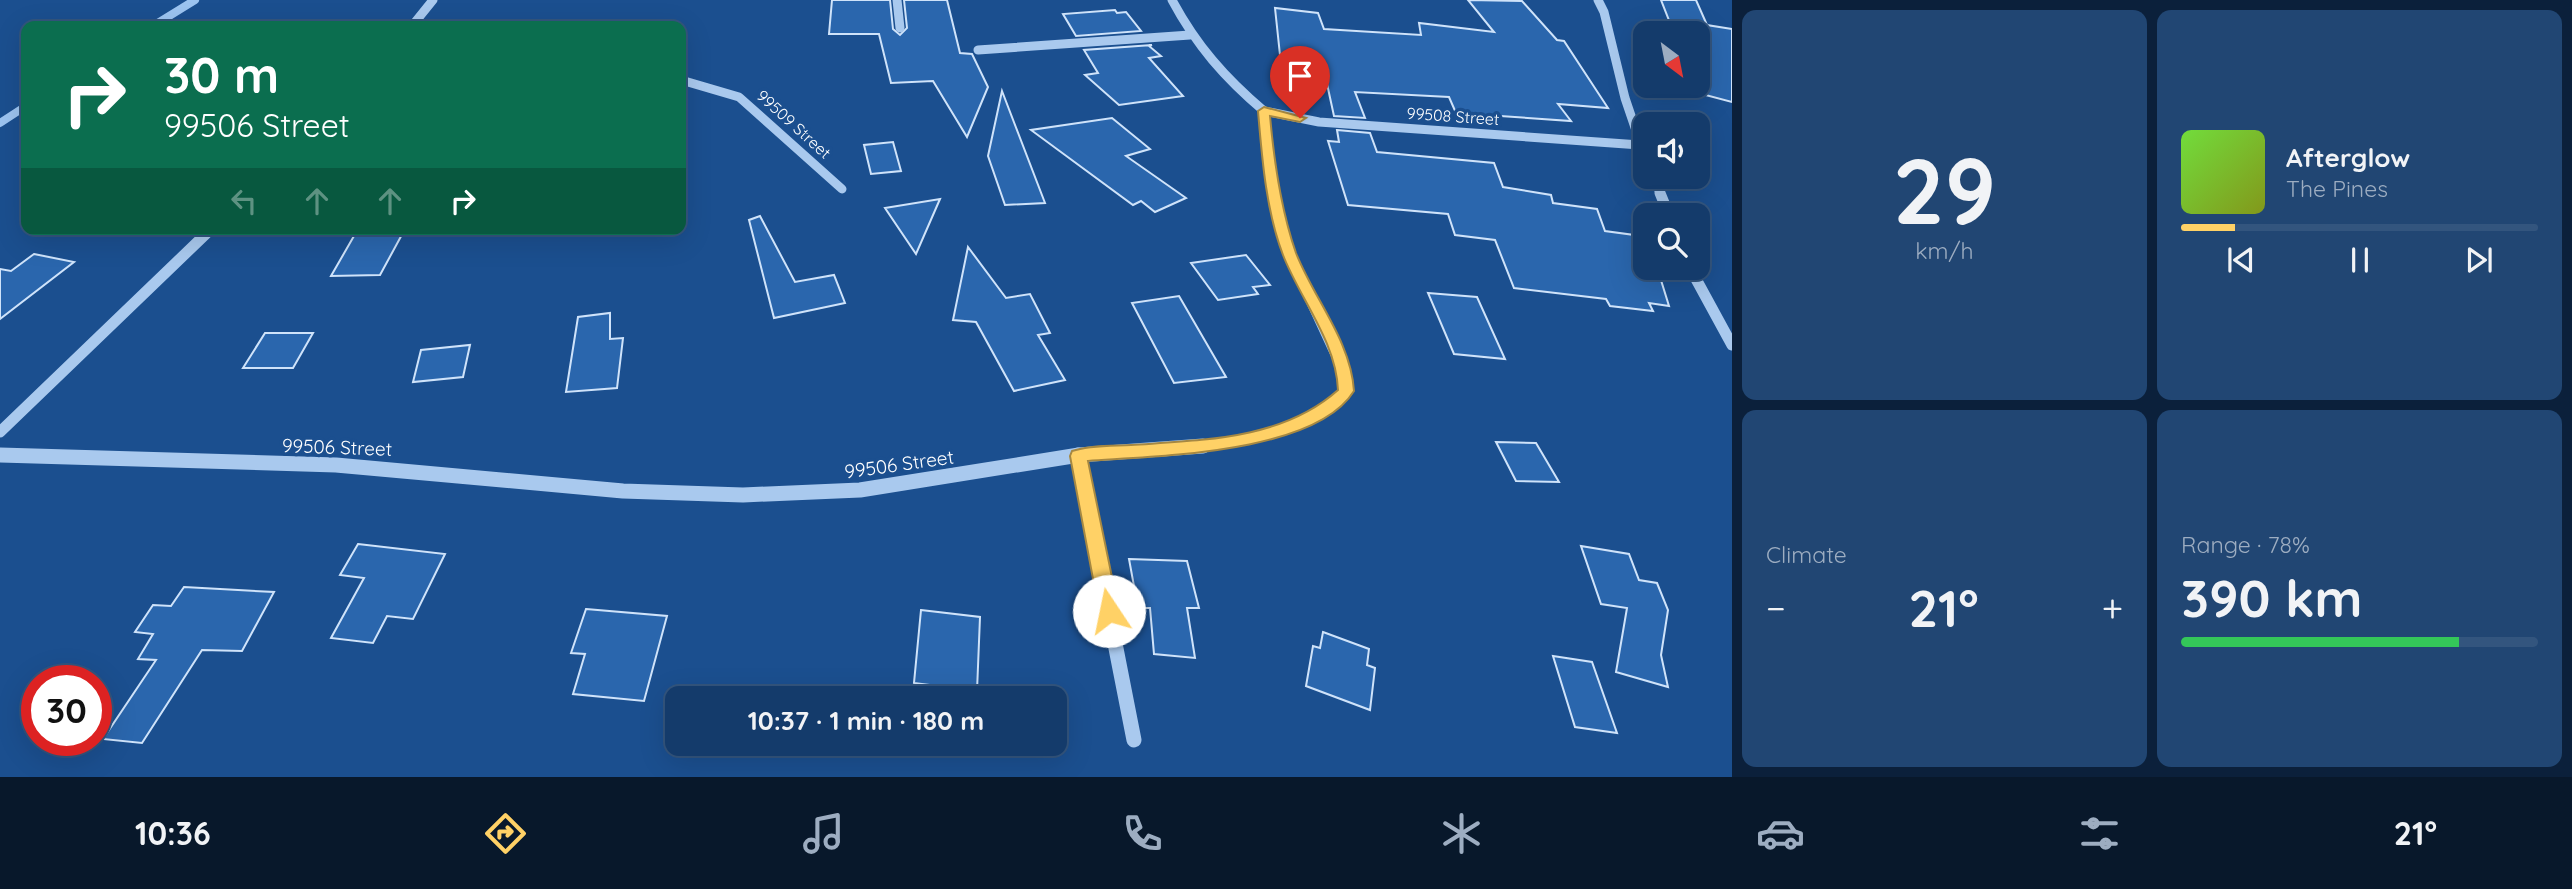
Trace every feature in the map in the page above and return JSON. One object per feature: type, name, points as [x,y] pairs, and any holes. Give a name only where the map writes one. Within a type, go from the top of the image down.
[{"type":"street","points":[[416,21],[433,0]]},
{"type":"street","points":[[897,0],[900,28]]},
{"type":"street","points":[[1172,0],[1189,35],[1228,83],[1264,111]]},
{"type":"street","points":[[1598,0],[1604,12],[1633,123]]},
{"type":"street","points":[[978,50],[1189,35]]},
{"type":"street","name":"99509 Street","points":[[686,81],[739,97],[842,189]]},
{"type":"street","name":"99508 Street","points":[[1264,111],[1319,122],[1633,145]]},
{"type":"street","name":"99506 Street","points":[[0,455],[381,468],[657,493],[719,493],[868,490],[1078,456],[1203,446],[1268,436],[1324,411],[1346,391],[1345,374],[1334,344],[1290,255],[1282,229],[1267,147],[1264,111]]},
{"type":"street","points":[[0,432],[205,235]]},
{"type":"street","points":[[1697,280],[1732,345]]},
{"type":"street","points":[[1078,456],[1135,740]]},
{"type":"building","points":[[832,0],[890,0],[893,29],[900,35],[907,28],[904,0],[947,0],[960,53],[972,54],[988,87],[967,137],[933,81],[891,83],[879,34],[829,34]]},
{"type":"building","points":[[1468,0],[1522,1],[1557,40],[1564,41],[1608,108],[1558,104],[1571,121],[1456,113],[1449,97],[1355,92],[1365,118],[1334,116],[1324,70],[1315,69],[1313,58],[1280,55],[1275,8],[1318,13],[1324,29],[1421,35],[1419,23],[1494,32]]},
{"type":"building","points":[[1661,0],[1696,0],[1705,21],[1669,21]]},
{"type":"building","points":[[1115,10],[1117,13],[1126,12],[1141,31],[1076,36],[1063,14]]},
{"type":"building","points":[[1710,25],[1732,29],[1732,102],[1710,96]]},
{"type":"building","points":[[1152,45],[1149,46],[1161,56],[1149,58],[1183,96],[1119,105],[1085,75],[1098,73],[1084,50]]},
{"type":"building","points":[[1002,91],[1045,203],[1005,205],[988,156]]},
{"type":"building","points":[[1112,118],[1150,149],[1126,156],[1186,198],[1155,212],[1141,201],[1133,205],[1031,130]]},
{"type":"building","points":[[1337,130],[1370,133],[1377,152],[1494,163],[1503,187],[1551,195],[1553,203],[1597,209],[1605,231],[1633,235],[1633,280],[1661,280],[1669,306],[1649,303],[1653,311],[1610,306],[1606,299],[1514,288],[1495,240],[1455,235],[1448,214],[1348,205],[1328,141],[1339,142]]},
{"type":"building","points":[[893,142],[901,171],[871,174],[864,145]]},
{"type":"building","points":[[940,199],[916,254],[885,208]]},
{"type":"building","points":[[760,216],[795,282],[834,275],[845,303],[774,318],[749,220]]},
{"type":"building","points":[[355,235],[402,235],[380,275],[331,276]]},
{"type":"building","points":[[968,247],[1006,298],[1030,294],[1050,333],[1038,335],[1065,380],[1014,391],[976,322],[953,320]]},
{"type":"building","points":[[34,254],[74,262],[0,319],[0,269],[11,271]]},
{"type":"building","points":[[1246,255],[1270,285],[1253,287],[1258,294],[1218,300],[1191,263]]},
{"type":"building","points":[[1428,293],[1477,297],[1505,359],[1454,354]]},
{"type":"building","points":[[1179,296],[1226,377],[1174,383],[1132,303]]},
{"type":"building","points":[[610,313],[610,339],[623,338],[617,388],[566,392],[578,317]]},
{"type":"building","points":[[265,333],[313,333],[293,368],[243,368]]},
{"type":"building","points":[[470,345],[463,377],[413,382],[421,350]]},
{"type":"building","points":[[1496,442],[1536,443],[1559,482],[1516,481]]},
{"type":"building","points":[[358,544],[445,554],[413,619],[387,616],[373,643],[331,638],[364,578],[340,575]]},
{"type":"building","points":[[1581,546],[1629,554],[1639,580],[1657,583],[1668,610],[1661,655],[1668,687],[1616,672],[1627,608],[1601,604]]},
{"type":"building","points":[[1129,559],[1187,561],[1199,608],[1187,608],[1195,658],[1154,654],[1150,608],[1138,608]]},
{"type":"building","points":[[184,587],[274,592],[242,651],[202,650],[142,743],[112,740],[112,726],[156,660],[138,659],[153,634],[135,632],[153,605],[171,606]]},
{"type":"building","points":[[586,609],[667,616],[644,701],[573,694],[585,654],[571,653]]},
{"type":"building","points":[[921,610],[980,617],[977,686],[914,683]]},
{"type":"building","points":[[1323,632],[1369,649],[1367,665],[1375,668],[1370,710],[1306,686],[1313,646],[1320,648]]},
{"type":"building","points":[[1553,656],[1592,662],[1617,733],[1575,727]]},
{"type":"waterway","points":[[161,21],[195,0]]},
{"type":"waterway","points":[[0,123],[21,109]]},
{"type":"route","points":[[1109,611],[1078,456],[1203,446],[1268,436],[1324,411],[1346,391],[1348,384],[1334,344],[1290,255],[1282,229],[1267,147],[1264,111],[1300,118]]}]
